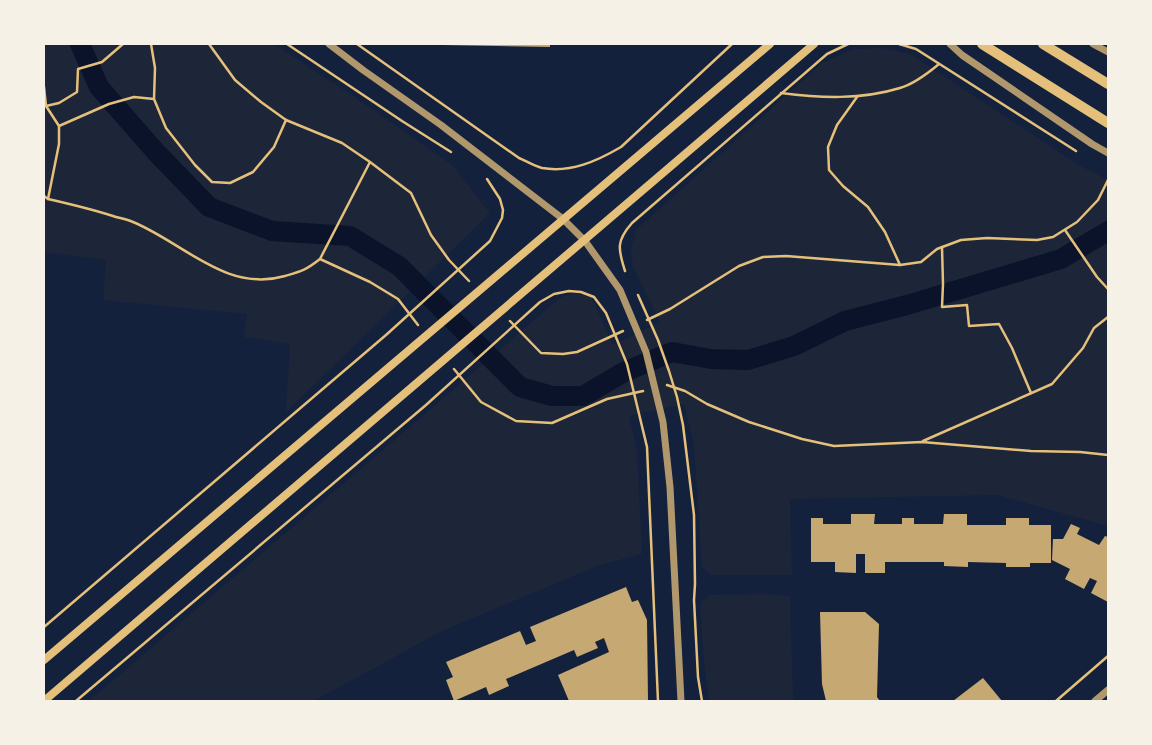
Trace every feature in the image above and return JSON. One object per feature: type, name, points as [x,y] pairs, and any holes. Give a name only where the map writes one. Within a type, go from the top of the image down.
[{"type":"main road","points":[[44,660],[770,44]]},
{"type":"main road","points":[[44,701],[543,275],[585,241],[814,44]]},
{"type":"main road","points":[[982,44],[1108,122]]},
{"type":"main road","points":[[1043,44],[1108,84]]},
{"type":"street","points":[[329,44],[441,125],[563,219],[585,241],[620,290],[646,352],[663,422],[670,487],[681,701]]},
{"type":"street","points":[[950,44],[962,55],[1092,144],[1108,152]]},
{"type":"street","points":[[1093,44],[1108,52]]},
{"type":"street","points":[[1095,701],[1108,690]]},
{"type":"path","points":[[46,106],[59,103],[77,92],[78,69],[102,62],[123,44]]},
{"type":"path","points":[[151,44],[155,68],[154,99],[166,128],[212,182],[230,183],[253,172],[274,147],[286,120]]},
{"type":"path","points":[[209,44],[235,80],[261,102],[286,120],[342,143],[411,193],[431,235],[449,260],[470,282]]},
{"type":"path","points":[[287,44],[402,121],[455,154]]},
{"type":"path","points":[[357,44],[519,158],[541,168],[578,167],[600,159],[621,147],[732,44]]},
{"type":"path","points":[[628,276],[624,271],[619,249],[623,233],[632,223],[656,204],[780,93],[827,54],[848,44]]},
{"type":"path","points":[[898,44],[916,49],[1077,152]]},
{"type":"path","points":[[780,93],[813,97],[857,96],[900,88],[922,78],[939,64]]},
{"type":"path","points":[[44,87],[46,106],[59,126],[59,144],[48,199]]},
{"type":"path","points":[[857,96],[837,125],[828,147],[828,170],[843,186],[868,207],[885,232],[900,265]]},
{"type":"path","points":[[59,126],[109,104],[134,97],[154,99]]},
{"type":"path","points":[[44,196],[48,199],[84,207],[133,222],[218,271],[248,280],[274,279],[307,269],[320,259],[370,162]]},
{"type":"path","points":[[44,627],[386,335],[490,241],[502,218],[503,210],[500,199],[487,178]]},
{"type":"path","points":[[643,322],[670,309],[739,266],[762,257],[786,256],[900,265],[921,262],[937,249],[961,240],[987,238],[1037,240],[1053,237],[1077,222],[1098,200],[1108,180]]},
{"type":"path","points":[[1065,230],[1097,277],[1108,289]]},
{"type":"path","points":[[942,247],[942,307],[967,305],[969,326],[999,324],[1012,348],[1031,393]]},
{"type":"path","points":[[320,259],[370,282],[398,300],[422,330]]},
{"type":"path","points":[[76,701],[426,405],[540,302],[554,294],[569,292],[581,292],[594,297],[606,313],[627,364],[638,405],[647,447],[658,701]]},
{"type":"path","points":[[637,292],[658,340],[669,371],[677,397],[683,425],[694,515],[694,600],[698,677],[702,701]]},
{"type":"path","points":[[922,442],[1052,384],[1083,348],[1094,328],[1108,317]]},
{"type":"path","points":[[509,320],[541,353],[563,354],[577,352],[629,328]]},
{"type":"path","points":[[452,366],[482,402],[516,421],[552,423],[607,399],[645,390]]},
{"type":"path","points":[[660,386],[667,385],[685,391],[707,404],[749,422],[802,440],[834,446],[922,442],[1031,451],[1080,452],[1108,455]]},
{"type":"path","points":[[1056,701],[1108,656]]},
{"type":"shaded area","points":[[44,44],[274,44],[353,96],[452,165],[490,213],[286,412],[290,344],[244,337],[247,314],[103,300],[106,260],[44,252]]},
{"type":"shaded area","points":[[882,48],[910,54],[1079,165],[1108,180],[1108,526],[997,495],[790,499],[792,575],[711,575],[702,567],[694,444],[684,404],[629,416],[637,450],[642,554],[597,566],[440,632],[314,701],[89,701],[561,297],[579,292],[590,294],[613,345],[660,322],[633,267],[631,250],[636,230],[822,63],[853,49]]},
{"type":"shaded area","points":[[765,594],[790,596],[793,697],[795,701],[709,701],[704,662],[700,603],[709,595]]},
{"type":"building","points":[[550,44],[550,47],[443,45]]},
{"type":"building","points":[[851,514],[875,514],[874,524],[902,524],[902,518],[914,518],[914,524],[943,524],[944,514],[967,514],[967,525],[1006,525],[1006,518],[1029,518],[1029,525],[1051,525],[1051,563],[1030,563],[1030,567],[1006,567],[1006,563],[968,562],[968,567],[944,566],[944,562],[885,562],[885,573],[865,573],[865,554],[856,554],[856,573],[835,572],[835,562],[811,562],[811,518],[823,518],[823,524],[851,524]]},
{"type":"building","points":[[1071,524],[1080,528],[1077,534],[1099,545],[1105,536],[1108,537],[1108,602],[1091,593],[1097,581],[1090,578],[1084,589],[1065,579],[1070,569],[1052,560],[1053,539],[1063,539]]},
{"type":"building","points":[[626,587],[632,602],[638,600],[647,620],[648,701],[569,701],[558,675],[609,652],[604,638],[595,642],[598,648],[577,657],[574,650],[506,679],[509,686],[489,695],[486,687],[454,701],[446,680],[453,677],[446,662],[520,631],[526,645],[536,641],[530,627]]},
{"type":"building","points":[[820,612],[865,612],[879,624],[877,697],[880,701],[826,701],[822,684]]},
{"type":"building","points":[[983,678],[1002,701],[953,701]]},
{"type":"waterway","points":[[80,44],[99,87],[155,151],[209,207],[272,231],[350,236],[399,266],[520,387],[552,396],[583,396],[624,372],[672,352],[711,359],[748,360],[794,346],[845,321],[907,305],[1061,259],[1108,231]]}]
